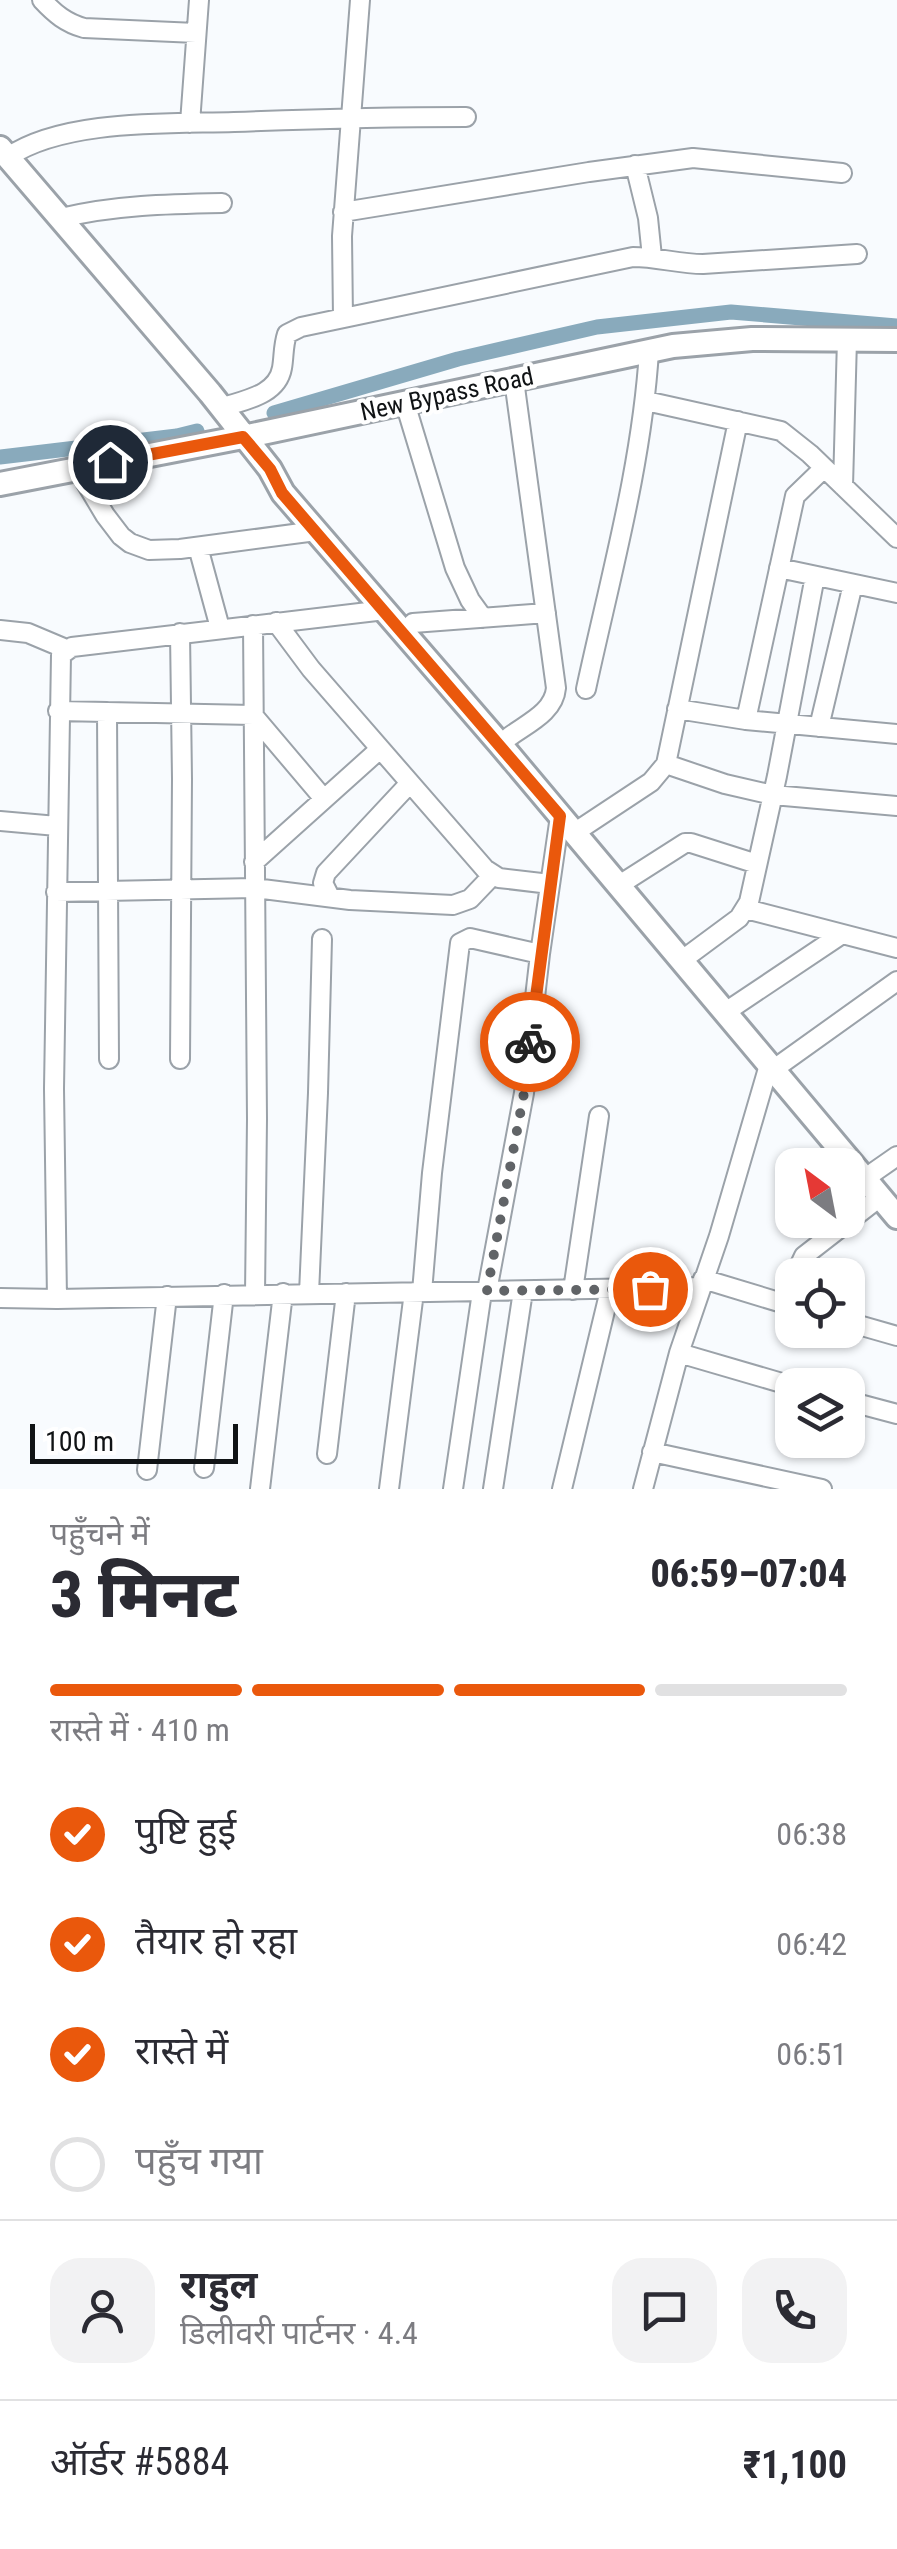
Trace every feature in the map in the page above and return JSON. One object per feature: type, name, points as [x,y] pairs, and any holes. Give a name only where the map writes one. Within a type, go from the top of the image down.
[{"type":"street","points":[[42,0],[68,23],[84,28],[196,34]]},
{"type":"street","points":[[190,124],[198,0]]},
{"type":"street","points":[[342,318],[344,212],[360,0]]},
{"type":"street","points":[[466,117],[138,125],[82,132],[4,152],[221,408],[270,469],[282,493],[888,1198]]},
{"type":"street","points":[[344,212],[635,165],[713,158],[842,173]]},
{"type":"street","points":[[635,165],[648,218],[652,257]]},
{"type":"street","points":[[62,218],[142,205],[222,202]]},
{"type":"street","points":[[221,408],[260,394],[274,384],[282,368],[287,334],[301,327],[633,256],[703,264],[857,254]]},
{"type":"street","points":[[842,486],[846,339]]},
{"type":"street","name":"New Bypass Road","points":[[0,484],[673,346],[752,340],[897,340]]},
{"type":"street","points":[[586,689],[636,458],[650,351]]},
{"type":"street","points":[[510,737],[550,708],[556,688],[514,380]]},
{"type":"street","points":[[646,401],[781,431],[897,538]]},
{"type":"street","points":[[405,403],[455,568],[470,600],[484,618]]},
{"type":"street","points":[[584,827],[643,788],[666,764],[738,421]]},
{"type":"street","points":[[77,468],[121,536],[148,550],[316,531]]},
{"type":"street","points":[[746,720],[795,496],[824,468]]},
{"type":"street","points":[[270,469],[291,484],[510,737],[733,1007],[775,1064],[874,1172],[897,1217]]},
{"type":"street","points":[[198,546],[220,628]]},
{"type":"street","points":[[779,568],[897,593]]},
{"type":"street","points":[[689,955],[746,909],[815,576]]},
{"type":"street","points":[[819,727],[853,584]]},
{"type":"street","points":[[57,1299],[54,1089],[60,655],[72,646],[384,610]]},
{"type":"street","points":[[413,623],[546,613]]},
{"type":"street","points":[[276,622],[311,669],[492,876],[550,884]]},
{"type":"street","points":[[252,625],[255,1294]]},
{"type":"street","points":[[0,630],[43,638],[66,649]]},
{"type":"street","points":[[180,633],[180,1059]]},
{"type":"street","points":[[678,709],[746,720],[897,734]]},
{"type":"street","points":[[58,712],[252,715],[324,799]]},
{"type":"street","points":[[107,712],[109,1059]]},
{"type":"street","points":[[254,862],[380,749]]},
{"type":"street","points":[[666,764],[772,795],[897,806]]},
{"type":"street","points":[[330,897],[322,884],[326,874],[410,784]]},
{"type":"street","points":[[453,1489],[484,1291],[524,1093],[560,816]]},
{"type":"street","points":[[0,821],[57,826]]},
{"type":"street","points":[[627,880],[685,844],[757,864]]},
{"type":"street","points":[[56,892],[254,888],[453,905],[470,898],[492,876]]},
{"type":"street","points":[[746,909],[897,948]]},
{"type":"street","points":[[733,1007],[842,934]]},
{"type":"street","points":[[388,1489],[418,1292],[460,944],[470,938],[540,954]]},
{"type":"street","points":[[309,1293],[322,939]]},
{"type":"street","points":[[643,1489],[679,1353],[775,1064],[897,981]]},
{"type":"street","points":[[573,1290],[599,1116]]},
{"type":"street","points":[[874,1172],[897,1156]]},
{"type":"street","points":[[803,1258],[888,1198]]},
{"type":"street","points":[[0,1298],[610,1290],[701,1283],[775,1302]]},
{"type":"street","points":[[562,1489],[610,1290]]},
{"type":"street","points":[[493,1489],[524,1291]]},
{"type":"street","points":[[327,1454],[346,1292]]},
{"type":"street","points":[[260,1489],[284,1293]]},
{"type":"street","points":[[204,1468],[224,1294]]},
{"type":"street","points":[[147,1470],[167,1296]]},
{"type":"street","points":[[865,1327],[897,1336]]},
{"type":"street","points":[[679,1353],[775,1381]]},
{"type":"street","points":[[865,1406],[897,1414]]},
{"type":"street","points":[[652,1452],[789,1486],[822,1489]]},
{"type":"street","points":[[717,1489],[722,1468]]},
{"type":"waterway","points":[[274,413],[458,359],[597,327],[731,312],[897,326]]},
{"type":"waterway","points":[[0,457],[197,431]]},
{"type":"way so far","points":[[530,1042],[487,1291],[650,1289]]},
{"type":"route","points":[[110,462],[243,437],[270,469],[282,493],[560,816],[530,1042]]}]
